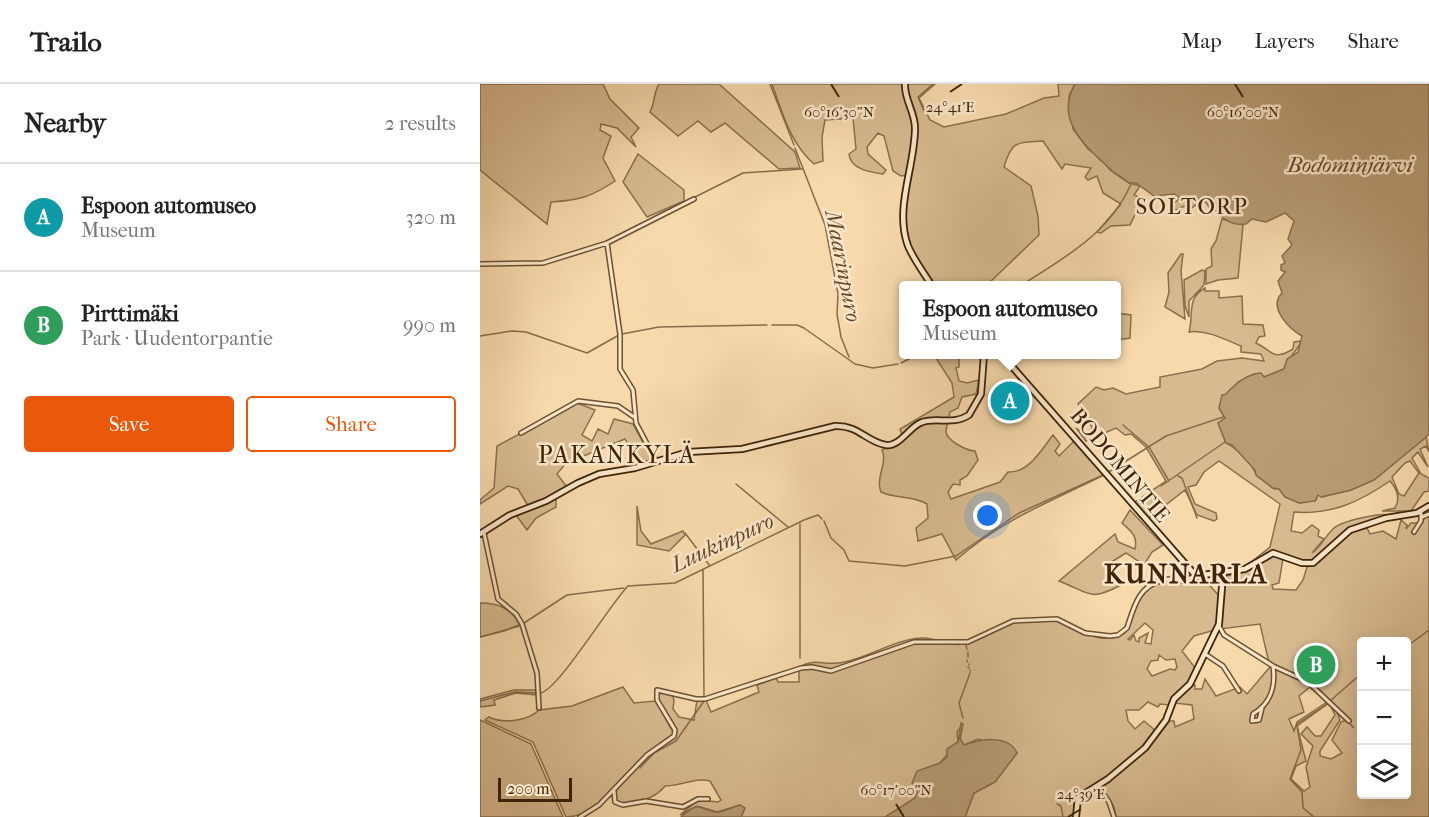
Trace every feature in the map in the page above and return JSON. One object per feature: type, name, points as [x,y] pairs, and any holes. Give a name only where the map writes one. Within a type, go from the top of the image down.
[{"type":"street","points":[[905,84],[914,112],[915,132],[905,193],[904,227],[910,250],[929,281]]},
{"type":"street","points":[[480,264],[543,263],[607,243],[694,199]]},
{"type":"street","points":[[607,243],[620,334],[620,369],[633,390],[635,419],[656,461]]},
{"type":"street","points":[[539,708],[537,673],[522,624],[516,614],[498,599],[482,534],[510,515],[546,501],[588,478],[695,451],[742,449],[835,426],[848,425],[884,445],[893,444],[923,422],[948,422],[969,415],[981,394],[984,359]]},
{"type":"street","name":"BODOMINTIE","points":[[1005,359],[1196,576]]},
{"type":"street","points":[[521,433],[578,401],[618,406],[635,419]]},
{"type":"street","points":[[1414,532],[1421,514],[1429,506]]},
{"type":"street","points":[[580,817],[614,791],[647,755],[675,734],[657,700],[657,690],[705,699],[801,668],[812,667],[831,671],[914,642],[968,642],[1013,621],[1058,619],[1085,633],[1114,636],[1127,628],[1134,603],[1141,593],[1161,581],[1223,574],[1245,568],[1274,553],[1302,563],[1313,563],[1350,530],[1386,518],[1429,514]]},
{"type":"street","points":[[1076,817],[1078,798],[1098,787],[1148,744],[1166,720],[1174,699],[1190,684],[1219,624],[1223,574]]},
{"type":"street","points":[[1219,624],[1224,635],[1274,666],[1308,682],[1349,721]]},
{"type":"street","points":[[1206,654],[1223,666],[1239,691]]},
{"type":"street","points":[[1262,708],[1259,720],[1252,721],[1253,714],[1262,708],[1274,691],[1274,666]]},
{"type":"street","points":[[1098,787],[1109,802],[1114,817]]},
{"type":"street","points":[[614,791],[615,802],[623,805],[646,801],[683,807],[698,799],[708,798]]},
{"type":"shaded area","points":[[480,84],[603,84],[610,99],[639,128],[631,137],[636,147],[617,128],[601,124],[600,130],[611,136],[603,158],[615,181],[585,197],[551,202],[547,224],[480,170]]},
{"type":"shaded area","points":[[659,84],[719,84],[795,152],[800,168],[779,169],[725,123],[711,132],[698,121],[678,136],[650,112]]},
{"type":"shaded area","points":[[772,84],[902,84],[914,124],[908,175],[901,176],[893,171],[884,136],[878,133],[867,147],[868,154],[886,170],[883,174],[862,169],[853,163],[849,154],[856,149],[853,118],[825,120],[822,137],[823,161],[814,164],[793,137]]},
{"type":"shaded area","points":[[907,84],[935,84],[919,98],[930,120],[944,127],[1006,114],[1044,98],[1059,96],[1058,84],[1075,84],[1069,96],[1073,129],[1088,149],[1103,160],[1110,170],[1129,183],[1140,186],[1134,195],[1139,197],[1139,206],[1130,225],[1111,226],[1101,233],[1097,232],[1121,204],[1103,193],[1097,176],[1088,180],[1085,177],[1091,168],[1065,164],[1062,169],[1043,141],[1021,143],[1013,147],[1004,167],[1031,186],[1038,216],[1039,235],[991,281],[932,281],[914,254],[906,228],[906,198],[916,124]]},
{"type":"shaded area","points":[[638,154],[684,190],[684,201],[647,217],[623,182]]},
{"type":"shaded area","points":[[1207,195],[1209,207],[1206,202],[1197,204],[1189,210],[1187,205],[1176,210],[1171,206],[1179,199],[1193,200]]},
{"type":"shaded area","points":[[1222,219],[1243,225],[1238,278],[1206,284],[1206,269],[1212,266],[1211,249],[1216,241]]},
{"type":"shaded area","points":[[1183,254],[1181,271],[1185,319],[1165,307],[1169,292],[1168,273]]},
{"type":"shaded area","points":[[1202,270],[1205,271],[1204,285],[1189,301],[1189,317],[1185,306],[1184,280]]},
{"type":"shaded area","points":[[1205,288],[1205,291],[1219,291],[1219,298],[1242,296],[1243,324],[1263,325],[1265,336],[1259,337],[1256,343],[1273,354],[1286,353],[1293,349],[1294,342],[1301,341],[1284,369],[1264,377],[1254,374],[1238,382],[1219,408],[1225,418],[1218,423],[1226,443],[1243,456],[1256,475],[1274,489],[1279,489],[1285,497],[1300,503],[1316,500],[1318,494],[1322,497],[1351,490],[1375,479],[1426,436],[1429,452],[1426,446],[1420,449],[1428,467],[1418,452],[1412,458],[1421,474],[1429,478],[1429,491],[1424,492],[1411,511],[1382,511],[1395,508],[1398,501],[1395,487],[1390,481],[1345,506],[1321,511],[1294,512],[1291,531],[1302,533],[1312,525],[1319,530],[1318,536],[1324,539],[1312,553],[1338,525],[1372,516],[1391,516],[1347,531],[1313,562],[1298,561],[1274,552],[1245,567],[1270,547],[1280,504],[1219,461],[1204,472],[1196,485],[1188,487],[1195,504],[1216,513],[1217,519],[1214,521],[1197,515],[1185,490],[1149,518],[1135,502],[1166,481],[1146,447],[1131,434],[1125,435],[1116,428],[1086,441],[1077,429],[1086,433],[1091,431],[1092,427],[1078,404],[1096,387],[1104,390],[1113,388],[1126,394],[1160,387],[1160,377],[1202,369],[1217,361],[1242,358],[1264,361],[1261,354],[1241,352],[1241,346],[1222,338],[1202,332],[1189,332],[1193,302],[1199,292]],"holes":[[[1410,461],[1419,473],[1404,496],[1399,494],[1392,477],[1405,463]]]},
{"type":"shaded area","points":[[1121,314],[1131,315],[1130,338],[1121,339]]},
{"type":"shaded area","points":[[937,359],[959,359],[959,367],[956,368],[959,381],[967,383],[979,380],[976,394],[962,397],[958,408],[950,412],[947,435],[958,445],[975,451],[978,460],[967,476],[960,480],[960,485],[953,484],[948,492],[951,499],[1000,482],[1008,472],[1022,469],[1034,460],[1053,435],[1060,444],[1055,451],[1059,456],[1075,440],[1104,475],[1008,523],[956,560],[942,534],[918,541],[916,528],[928,518],[927,504],[915,499],[881,492],[879,481],[884,460],[882,450],[903,439],[900,429],[954,397],[952,383]]},
{"type":"shaded area","points":[[577,403],[595,410],[582,435],[592,441],[598,429],[608,434],[614,419],[633,424],[653,461],[639,464],[625,439],[566,463],[557,474],[567,487],[556,494],[556,507],[536,518],[527,530],[516,515],[530,509],[518,489],[508,486],[480,504],[480,500],[494,488],[497,446]]},
{"type":"shaded area","points":[[637,506],[641,531],[651,544],[683,531],[685,535],[669,551],[637,545]]},
{"type":"shaded area","points":[[1130,510],[1163,545],[1152,552],[1144,565],[1126,553],[1108,564],[1121,585],[1102,593],[1090,594],[1059,581],[1115,534],[1118,542],[1135,549],[1135,537],[1122,523]]},
{"type":"shaded area","points":[[1429,515],[1429,817],[1116,817],[1114,807],[1101,786],[1122,770],[1168,721],[1174,721],[1175,727],[1194,719],[1192,705],[1174,703],[1192,685],[1195,685],[1195,689],[1202,689],[1205,679],[1216,696],[1240,687],[1247,694],[1270,667],[1260,624],[1220,629],[1224,577],[1246,570],[1272,555],[1283,558],[1279,583],[1272,585],[1273,589],[1296,590],[1303,580],[1307,567],[1317,563],[1347,534],[1367,528],[1370,534],[1383,531],[1396,539],[1401,520],[1407,525],[1406,529],[1411,523],[1419,523]],"holes":[[[1310,687],[1327,702],[1297,722],[1294,731],[1289,719],[1304,712],[1299,696]],[[1329,703],[1335,715],[1321,736],[1315,736],[1307,727],[1301,734],[1313,746],[1306,767],[1310,787],[1304,791],[1291,779],[1296,766],[1306,761],[1297,726]],[[1336,709],[1354,728],[1346,720],[1341,722],[1332,740],[1342,753],[1331,759],[1320,756],[1320,751],[1340,720]]]},
{"type":"shaded area","points":[[1204,579],[1220,597],[1215,630],[1194,636],[1182,651],[1196,669],[1189,683],[1170,705],[1160,704],[1158,707],[1148,702],[1139,710],[1126,710],[1128,721],[1135,729],[1144,721],[1156,731],[1138,752],[1097,785],[1080,793],[1074,804],[1075,817],[965,817],[974,793],[995,782],[1017,753],[978,739],[964,745],[960,739],[963,724],[957,732],[958,742],[938,765],[913,783],[918,788],[917,799],[887,817],[741,817],[744,810],[740,805],[717,812],[697,806],[680,815],[698,800],[718,802],[721,800],[710,781],[705,780],[665,786],[656,794],[637,802],[617,802],[615,791],[648,756],[676,734],[658,700],[660,692],[672,694],[673,709],[679,717],[694,720],[697,700],[706,700],[711,712],[759,692],[757,685],[776,678],[778,682],[799,682],[799,667],[805,664],[848,661],[899,642],[927,638],[956,645],[962,644],[1021,619],[1053,620],[1071,625],[1095,637],[1113,637],[1125,633],[1137,602],[1153,586],[1161,583],[1195,582]],"holes":[[[1145,623],[1153,630],[1151,644],[1145,643],[1148,633],[1139,638],[1139,642],[1136,641],[1134,635],[1130,640],[1128,639]],[[1159,655],[1166,660],[1175,659],[1177,667],[1175,670],[1170,669],[1152,676],[1147,669],[1151,661],[1158,660]]]},
{"type":"shaded area","points":[[480,603],[504,608],[513,615],[520,626],[480,637]]},
{"type":"shaded area","points":[[623,687],[634,703],[656,701],[674,734],[648,754],[601,803],[578,815],[566,817],[533,742],[485,720],[489,717],[508,721],[522,719],[539,710],[572,706]]},
{"type":"shaded area","points":[[514,690],[536,690],[536,695],[516,693],[494,700],[495,705],[480,707],[480,699]]},
{"type":"shaded area","points":[[480,720],[531,744],[563,817],[480,817]]},
{"type":"water","name":"Bodominjärvi","points":[[1075,84],[1429,84],[1429,434],[1424,439],[1374,480],[1351,490],[1321,497],[1318,495],[1315,501],[1299,503],[1285,497],[1279,489],[1273,488],[1256,475],[1255,470],[1232,445],[1226,443],[1218,423],[1225,418],[1219,408],[1222,395],[1242,380],[1261,373],[1264,377],[1284,369],[1287,359],[1298,352],[1302,336],[1282,318],[1277,305],[1282,293],[1278,281],[1285,272],[1281,270],[1281,265],[1285,263],[1282,256],[1292,245],[1288,239],[1294,221],[1285,213],[1266,222],[1252,219],[1246,224],[1236,224],[1228,221],[1213,208],[1217,205],[1208,195],[1195,200],[1183,200],[1174,194],[1154,196],[1136,183],[1129,183],[1101,161],[1076,132],[1068,110],[1069,97]]},
{"type":"water","points":[[961,723],[963,724],[960,739],[964,745],[977,741],[1000,740],[1013,747],[1017,753],[995,782],[974,793],[965,817],[885,817],[915,798],[918,788],[912,783],[917,771],[940,763],[947,757],[947,749],[958,742]]},
{"type":"water","points":[[740,805],[745,808],[741,817],[681,817],[696,807],[719,812]]},
{"type":"waterway","name":"Maarinpuro","points":[[770,84],[794,145]]},
{"type":"waterway","points":[[925,113],[918,97],[933,84]]},
{"type":"waterway","name":"Maarinpuro","points":[[795,148],[825,225],[838,294],[837,314],[841,337],[849,357]]},
{"type":"waterway","points":[[695,197],[743,173],[802,169]]},
{"type":"waterway","points":[[1028,281],[1069,255],[1098,231],[1122,202],[1131,184]]},
{"type":"waterway","points":[[622,334],[659,327],[767,325]]},
{"type":"waterway","points":[[772,325],[797,325],[804,328],[855,364],[873,368],[898,364]]},
{"type":"waterway","points":[[480,336],[512,331],[526,332],[587,353],[619,335]]},
{"type":"waterway","points":[[901,363],[909,359]]},
{"type":"waterway","name":"Luukinpuro","points":[[1107,473],[1166,436],[1223,417]]},
{"type":"waterway","name":"Luukinpuro","points":[[1123,425],[1149,447],[1169,481]]},
{"type":"waterway","points":[[1161,486],[1225,442]]},
{"type":"waterway","name":"Luukinpuro","points":[[824,521],[831,538],[844,550],[849,561],[905,566],[956,556],[1019,513],[1103,475]]},
{"type":"waterway","points":[[1178,476],[1182,478],[1197,518]]},
{"type":"waterway","points":[[736,484],[788,527]]},
{"type":"waterway","name":"Luukinpuro","points":[[540,693],[548,689],[571,663],[628,586],[675,583],[804,520],[818,515],[822,519]]},
{"type":"waterway","points":[[800,524],[800,658]]},
{"type":"waterway","points":[[685,533],[710,566]]},
{"type":"waterway","points":[[703,569],[704,697]]},
{"type":"waterway","points":[[524,623],[567,595],[624,588]]},
{"type":"waterway","points":[[480,637],[521,624]]},
{"type":"waterway","points":[[1411,643],[1429,630]]},
{"type":"waterway","points":[[966,645],[967,649]]},
{"type":"waterway","points":[[968,652],[968,657]]},
{"type":"waterway","points":[[963,718],[959,703],[970,673]]},
{"type":"waterway","points":[[1330,701],[1357,677]]},
{"type":"waterway","name":"Luukinpuro","points":[[480,701],[515,692],[537,693]]},
{"type":"waterway","points":[[640,768],[654,753],[676,741],[704,701]]},
{"type":"waterway","points":[[1314,817],[1303,808],[1302,792],[1290,779],[1301,750],[1297,724],[1327,704]]},
{"type":"waterway","points":[[1057,804],[1061,806],[1063,817]]},
{"type":"place","name":"Espoon automuseo","points":[[1010,401]]},
{"type":"place","name":"Pirttimäki","points":[[1316,665]]},
{"type":"district","name":"SOLTORP","points":[[1192,206]]},
{"type":"district","name":"PAKANKYLÄ","points":[[617,455]]},
{"type":"district","name":"KUNNARLA","points":[[1186,574]]}]
